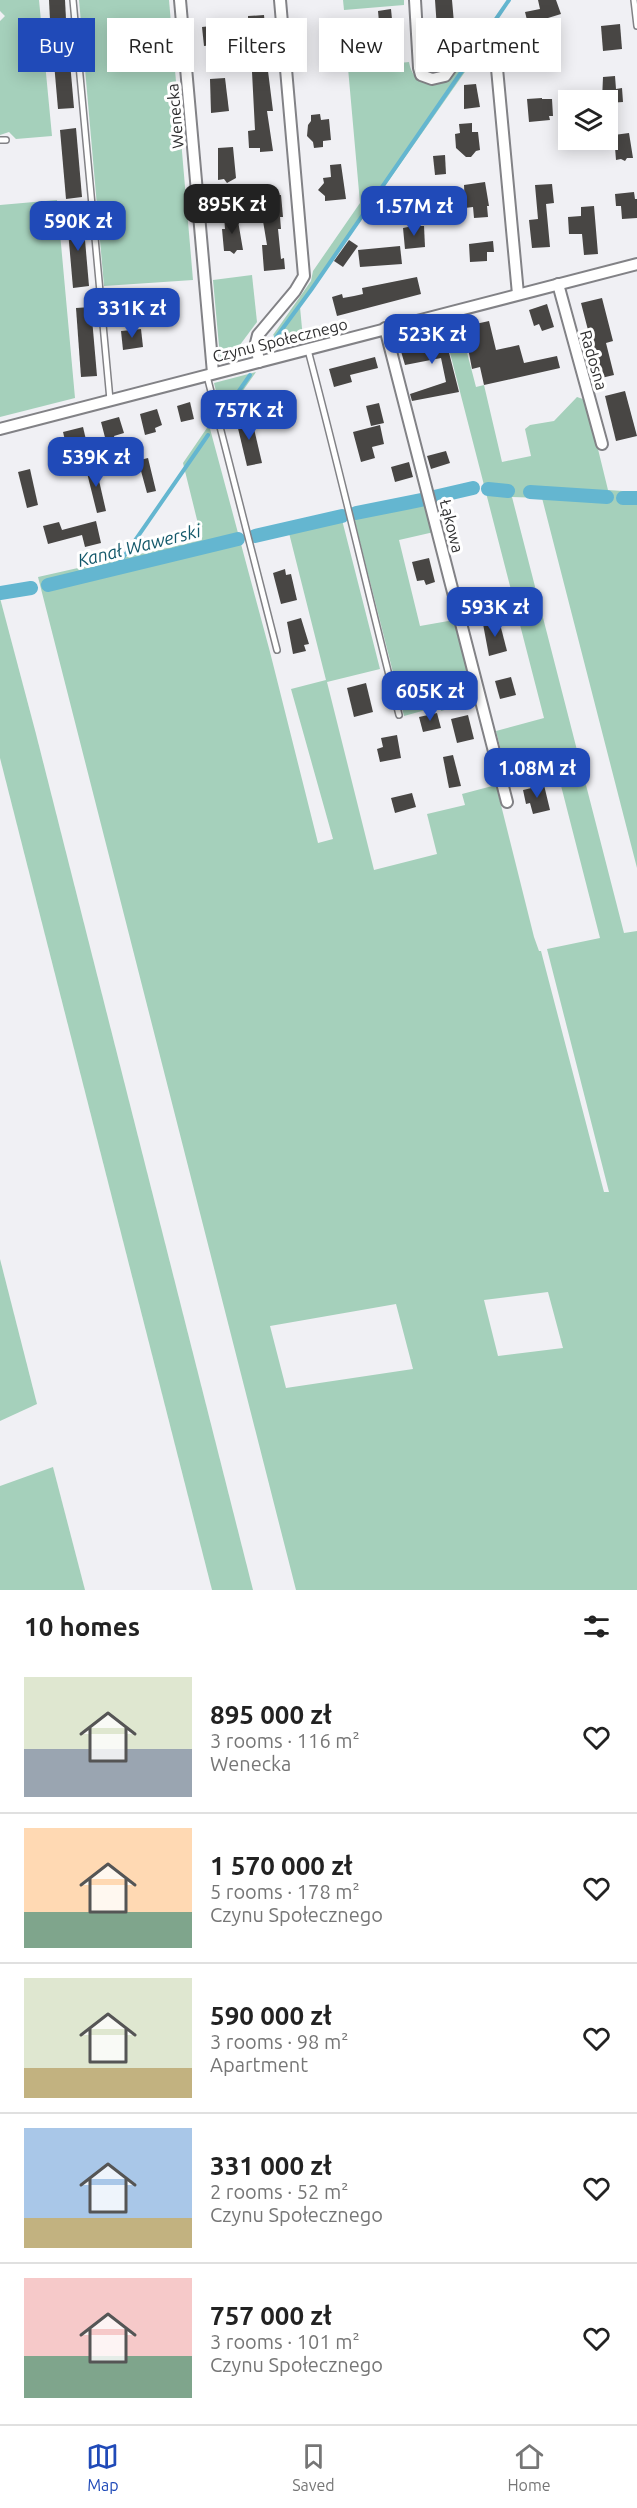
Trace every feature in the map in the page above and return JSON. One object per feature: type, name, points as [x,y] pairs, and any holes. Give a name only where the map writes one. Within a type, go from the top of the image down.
[{"type":"street","name":"Wenecka","points":[[180,0],[210,374]]},
{"type":"street","points":[[258,362],[256,343],[258,334],[295,291],[304,276],[280,0]]},
{"type":"street","points":[[415,0],[421,75],[432,79],[445,76],[469,42],[481,38],[495,47],[518,294]]},
{"type":"street","name":"Czynu Społecznego","points":[[0,429],[637,264]]},
{"type":"street","name":"Radosna","points":[[558,284],[602,444]]},
{"type":"street","name":"Łąkowa","points":[[385,328],[507,802]]},
{"type":"lane","points":[[73,0],[110,400]]},
{"type":"lane","points":[[634,0],[637,26]]},
{"type":"lane","points":[[308,349],[342,476],[399,715]]},
{"type":"lane","points":[[210,374],[277,650]]},
{"type":"green space","points":[[0,0],[39,0],[41,18],[18,18],[18,72],[46,72],[52,136],[16,139],[9,132],[0,135],[0,21],[5,16],[0,11]]},
{"type":"green space","points":[[79,0],[169,0],[171,18],[107,18],[107,72],[175,72],[193,280],[104,286],[85,72],[95,72],[95,18],[81,18]]},
{"type":"green space","points":[[343,0],[404,0],[404,5],[344,10]]},
{"type":"green space","points":[[404,62],[409,62],[415,76],[429,84],[443,72],[465,72],[300,307],[303,339],[282,343],[273,335],[311,281],[313,271],[360,203],[348,72],[404,72]]},
{"type":"green space","points":[[57,200],[75,398],[0,417],[0,205]]},
{"type":"green space","points":[[252,275],[257,322],[234,353],[220,357],[213,280]]},
{"type":"green space","points":[[458,318],[476,387],[484,385],[502,462],[531,456],[525,429],[530,425],[554,421],[577,397],[586,400],[608,490],[637,492],[637,868],[542,498],[512,497],[624,933],[637,931],[637,1590],[296,1590],[38,577],[202,540],[183,463],[209,425],[318,843],[333,839],[291,689],[326,680],[289,533],[254,541],[252,531],[340,512],[380,669],[327,682],[374,870],[437,854],[427,814],[465,805],[462,794],[496,785],[534,937],[541,951],[604,1192],[609,1192],[547,949],[600,938],[558,774],[510,786],[496,731],[544,718],[442,322]],"holes":[[[548,1292],[563,1348],[498,1356],[484,1300]],[[396,1304],[413,1369],[286,1388],[270,1326]]]},
{"type":"green space","points":[[256,372],[223,419],[214,383]]},
{"type":"green space","points":[[424,495],[434,532],[399,540],[420,626],[454,620],[475,702],[441,711],[440,706],[404,716],[352,510]]},
{"type":"green space","points":[[0,598],[253,1590],[212,1590],[0,758]]},
{"type":"green space","points":[[0,1259],[37,1404],[0,1421]]},
{"type":"green space","points":[[53,1467],[85,1590],[0,1590],[0,1486]]},
{"type":"building","points":[[49,0],[65,0],[66,18],[50,18]]},
{"type":"building","points":[[435,0],[452,0],[454,18],[436,18]]},
{"type":"building","points":[[538,0],[556,0],[561,14],[548,18],[526,18],[525,12],[540,9]]},
{"type":"building","points":[[391,9],[392,18],[379,18],[378,11]]},
{"type":"building","points":[[264,15],[264,18],[248,18],[248,16]]},
{"type":"building","points":[[620,24],[622,49],[603,51],[601,26]]},
{"type":"building","points":[[202,27],[206,27],[206,46],[204,46]]},
{"type":"building","points":[[55,72],[71,72],[74,108],[58,109]]},
{"type":"building","points":[[252,72],[268,72],[273,111],[267,111],[273,151],[260,152],[260,148],[249,148],[248,131],[255,130]]},
{"type":"building","points":[[615,76],[616,89],[622,88],[623,102],[618,102],[618,90],[602,90],[603,77]]},
{"type":"building","points":[[225,78],[229,111],[211,113],[210,79]]},
{"type":"building","points":[[476,84],[480,107],[464,109],[464,85]]},
{"type":"building","points":[[527,99],[552,99],[553,116],[549,116],[550,120],[529,122]]},
{"type":"building","points":[[320,114],[321,120],[329,119],[331,140],[323,141],[323,147],[314,148],[313,142],[307,136],[308,125],[311,115]]},
{"type":"building","points":[[472,123],[472,132],[478,132],[480,150],[471,157],[466,157],[456,148],[455,134],[460,133],[459,124]]},
{"type":"building","points":[[76,128],[82,197],[66,199],[60,130]]},
{"type":"building","points":[[629,133],[633,158],[627,158],[625,161],[616,160],[618,134]]},
{"type":"building","points":[[233,147],[236,178],[227,183],[224,179],[218,180],[218,148]]},
{"type":"building","points":[[445,155],[446,174],[435,175],[433,156]]},
{"type":"building","points":[[341,164],[346,199],[325,201],[325,196],[318,190],[324,183],[323,178],[331,177],[330,165]]},
{"type":"building","points":[[485,182],[489,206],[487,206],[488,217],[474,218],[473,207],[465,208],[464,185]]},
{"type":"building","points":[[552,184],[554,203],[546,204],[550,247],[532,248],[529,220],[538,219],[535,185]]},
{"type":"building","points":[[634,192],[635,199],[637,199],[637,218],[622,219],[621,206],[616,206],[615,194]]},
{"type":"building","points":[[281,195],[283,217],[280,217],[281,229],[278,229],[281,259],[284,258],[285,269],[264,271],[262,245],[267,245],[259,197]]},
{"type":"building","points":[[594,206],[598,254],[584,255],[582,234],[569,234],[568,217],[581,216],[581,207]]},
{"type":"building","points":[[237,215],[243,250],[237,250],[234,254],[224,251],[222,229],[225,229],[224,216]]},
{"type":"building","points":[[83,217],[89,286],[73,288],[67,219]]},
{"type":"building","points":[[424,226],[425,247],[405,249],[403,228]]},
{"type":"building","points":[[349,240],[358,246],[343,267],[334,261]]},
{"type":"building","points":[[493,241],[494,252],[487,252],[487,261],[470,262],[469,244]]},
{"type":"building","points":[[400,246],[402,264],[360,267],[358,250]]},
{"type":"building","points":[[417,277],[421,294],[337,316],[332,297],[342,294],[343,298],[363,294],[362,288]]},
{"type":"building","points":[[602,298],[613,341],[606,343],[614,375],[597,379],[593,361],[596,361],[581,303]]},
{"type":"building","points":[[547,304],[554,327],[542,331],[539,324],[534,326],[529,310]]},
{"type":"building","points":[[91,307],[97,376],[81,377],[76,308]]},
{"type":"building","points":[[489,321],[496,350],[519,345],[524,363],[557,356],[560,368],[484,385],[480,367],[472,369],[468,348],[476,346],[471,325]]},
{"type":"building","points":[[141,329],[143,347],[123,350],[121,331]]},
{"type":"building","points":[[444,333],[459,392],[412,401],[410,394],[446,382],[441,358],[405,365],[400,348],[428,341],[427,337]]},
{"type":"building","points":[[375,357],[378,368],[350,375],[352,382],[334,387],[329,369]]},
{"type":"building","points":[[625,391],[637,436],[616,441],[605,396]]},
{"type":"building","points":[[190,402],[194,419],[181,422],[177,406]]},
{"type":"building","points":[[379,403],[384,423],[371,426],[366,406]]},
{"type":"building","points":[[157,409],[162,425],[155,428],[156,432],[145,435],[140,414]]},
{"type":"building","points":[[251,416],[262,463],[247,466],[236,420]]},
{"type":"building","points":[[119,417],[124,433],[114,436],[116,443],[107,445],[101,422]]},
{"type":"building","points":[[380,425],[384,444],[372,447],[375,458],[361,462],[353,432]]},
{"type":"building","points":[[83,427],[87,444],[67,449],[63,432]]},
{"type":"building","points":[[446,451],[450,463],[431,469],[427,456]]},
{"type":"building","points":[[148,458],[156,491],[147,493],[141,471],[131,473],[128,463]]},
{"type":"building","points":[[409,462],[413,477],[395,482],[391,467]]},
{"type":"building","points":[[95,463],[106,511],[97,513],[85,465]]},
{"type":"building","points":[[30,469],[38,505],[27,508],[18,472]]},
{"type":"building","points":[[96,521],[101,543],[85,547],[82,535],[48,544],[43,526],[59,522],[62,530]]},
{"type":"building","points":[[429,558],[435,582],[426,585],[424,580],[417,581],[412,562]]},
{"type":"building","points":[[285,569],[286,575],[291,574],[297,600],[281,604],[273,573]]},
{"type":"building","points":[[301,618],[309,644],[304,645],[306,651],[293,654],[287,622]]},
{"type":"building","points":[[499,620],[507,651],[489,656],[483,624]]},
{"type":"building","points":[[511,677],[516,695],[500,699],[495,681]]},
{"type":"building","points":[[366,683],[373,712],[354,717],[347,688]]},
{"type":"building","points":[[437,713],[441,728],[423,732],[419,717]]},
{"type":"building","points":[[468,715],[474,739],[457,743],[451,719]]},
{"type":"building","points":[[397,735],[401,758],[380,762],[377,749],[383,747],[381,738]]},
{"type":"building","points":[[453,755],[461,786],[449,788],[443,757]]},
{"type":"building","points":[[544,785],[550,810],[533,814],[530,803],[526,804],[523,790]]},
{"type":"building","points":[[412,793],[416,807],[395,813],[391,798]]},
{"type":"waterway","points":[[497,18],[509,0]]},
{"type":"waterway","points":[[269,347],[461,72]]},
{"type":"waterway","points":[[225,411],[250,375]]},
{"type":"waterway","points":[[116,568],[208,435]]},
{"type":"waterway","name":"Kanał Wawerski","points":[[434,497],[473,488]]},
{"type":"waterway","name":"Kanał Wawerski","points":[[488,489],[508,491]]},
{"type":"waterway","name":"Kanał Wawerski","points":[[530,492],[607,497]]},
{"type":"waterway","name":"Kanał Wawerski","points":[[623,498],[637,498]]},
{"type":"waterway","name":"Kanał Wawerski","points":[[356,513],[421,500]]},
{"type":"waterway","name":"Kanał Wawerski","points":[[255,536],[342,516]]},
{"type":"waterway","name":"Kanał Wawerski","points":[[48,585],[238,539]]},
{"type":"waterway","name":"Kanał Wawerski","points":[[0,593],[31,588]]}]
